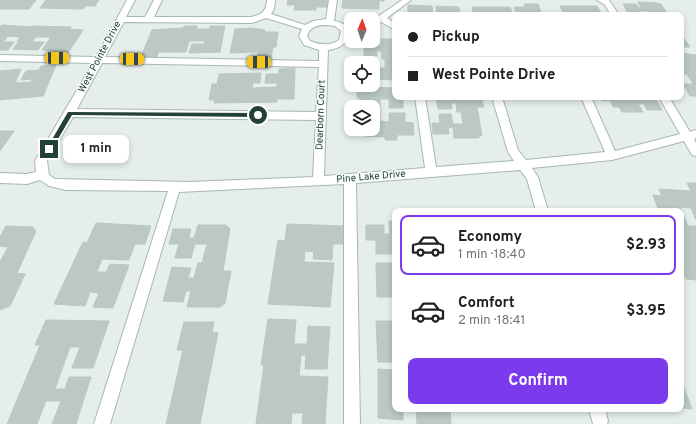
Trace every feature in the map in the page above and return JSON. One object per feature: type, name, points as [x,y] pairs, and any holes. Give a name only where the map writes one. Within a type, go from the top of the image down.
[{"type":"street","name":"West Pointe Drive","points":[[44,177],[42,161],[100,59],[131,0]]},
{"type":"street","points":[[148,20],[158,0]]},
{"type":"street","points":[[266,16],[270,9],[271,0]]},
{"type":"street","points":[[330,22],[333,0]]},
{"type":"street","points":[[392,25],[382,19],[401,3],[407,0]]},
{"type":"street","points":[[601,0],[606,1],[613,12]]},
{"type":"street","points":[[121,20],[252,20],[266,16],[306,28]]},
{"type":"street","points":[[344,28],[330,22],[315,23],[306,28],[304,32],[304,39],[311,46],[324,48],[344,40]]},
{"type":"street","name":"Dearborn Court","points":[[318,181],[324,48]]},
{"type":"street","points":[[0,58],[323,64]]},
{"type":"street","points":[[420,100],[431,172]]},
{"type":"street","points":[[498,100],[513,152],[532,177],[541,208]]},
{"type":"street","points":[[587,100],[612,156]]},
{"type":"street","points":[[666,100],[692,136],[696,152]]},
{"type":"street","points":[[70,113],[321,116]]},
{"type":"street","name":"Pine Lake Drive","points":[[44,177],[53,183],[66,185],[175,186],[318,181],[523,165],[612,156],[692,136]]},
{"type":"street","points":[[0,179],[27,179],[44,177]]},
{"type":"street","points":[[350,178],[352,424]]},
{"type":"street","points":[[102,424],[175,186]]},
{"type":"building","points":[[0,0],[36,0],[29,9],[0,9]]},
{"type":"building","points":[[46,0],[99,0],[95,6],[85,6],[83,9],[40,8]]},
{"type":"building","points":[[288,0],[328,0],[327,7],[316,7],[316,10],[294,10],[295,5],[287,5]]},
{"type":"building","points":[[343,0],[384,1],[379,1],[379,9],[342,8]]},
{"type":"building","points":[[638,2],[656,3],[661,4],[666,12],[627,12],[623,4],[636,4],[639,8],[641,8]]},
{"type":"building","points":[[524,4],[538,4],[541,12],[516,12],[514,7],[525,7]]},
{"type":"building","points":[[408,5],[432,6],[433,12],[408,12]]},
{"type":"building","points":[[436,6],[459,7],[460,12],[437,12]]},
{"type":"building","points":[[560,6],[597,6],[600,12],[563,12]]},
{"type":"building","points":[[472,7],[510,7],[512,12],[473,12]]},
{"type":"building","points":[[2,25],[71,27],[70,29],[83,30],[66,56],[51,55],[54,51],[42,50],[51,37],[36,37],[32,42],[44,42],[38,50],[13,49],[20,37],[8,36],[3,42],[14,42],[8,50],[0,50],[0,27]]},
{"type":"building","points":[[184,26],[197,26],[196,29],[209,29],[210,26],[225,26],[220,52],[189,53],[192,44],[204,44],[205,41],[189,41],[186,52],[158,52],[157,57],[141,57],[152,30],[183,28]]},
{"type":"building","points":[[251,28],[265,30],[265,32],[278,32],[276,47],[273,47],[271,58],[257,58],[258,52],[230,53],[235,29]]},
{"type":"building","points":[[684,38],[690,47],[684,47]]},
{"type":"building","points":[[381,39],[392,39],[392,80],[380,79],[380,68],[385,68],[385,59],[382,59],[381,51],[377,51],[377,56],[364,56],[364,48],[380,48]]},
{"type":"building","points":[[684,53],[696,55],[696,96],[690,96],[684,87],[684,84],[693,84],[687,74],[684,74]]},
{"type":"building","points":[[56,65],[43,96],[0,100],[0,71],[21,69],[15,83],[31,82],[32,79],[21,80],[26,71],[39,70],[41,66]]},
{"type":"building","points":[[295,68],[294,99],[277,99],[277,102],[214,103],[215,100],[209,100],[212,84],[217,84],[219,74],[261,73],[260,83],[253,83],[252,88],[277,87],[277,83],[265,83],[266,74],[279,74],[279,69]]},
{"type":"building","points":[[380,88],[392,88],[392,100],[403,100],[403,108],[389,108],[389,99],[360,100],[360,98],[357,98],[357,92],[380,92]]},
{"type":"building","points":[[436,100],[482,100],[484,107],[477,107],[482,135],[478,138],[454,138],[453,127],[448,128],[449,134],[433,134],[432,123],[440,123],[439,114],[451,114],[453,124],[463,124],[461,112],[457,112],[456,103],[451,103],[452,109],[438,109]]},
{"type":"building","points":[[610,100],[657,100],[662,110],[647,110],[644,104],[638,104],[643,112],[622,112],[619,107],[613,107]]},
{"type":"building","points":[[389,113],[405,113],[405,122],[413,123],[414,135],[397,135],[397,140],[385,140],[385,137],[365,136],[380,136],[380,121],[389,122]]},
{"type":"building","points":[[0,131],[14,131],[0,151]]},
{"type":"building","points":[[687,183],[696,183],[696,220],[691,208],[658,208],[653,195],[662,196],[659,189],[691,191]]},
{"type":"building","points":[[684,216],[688,226],[696,226],[696,280],[686,279],[684,274]]},
{"type":"building","points":[[389,221],[392,221],[392,254],[376,254],[376,240],[366,240],[366,225],[384,225],[384,234],[390,234]]},
{"type":"building","points":[[96,223],[151,226],[145,244],[135,244],[129,260],[102,259],[97,272],[106,272],[110,264],[129,265],[113,308],[93,307],[99,293],[90,292],[85,306],[54,304],[83,242],[87,243]]},
{"type":"building","points":[[287,224],[344,226],[343,244],[333,244],[332,260],[313,259],[314,252],[305,251],[304,262],[334,263],[330,307],[268,304],[278,240],[285,241]]},
{"type":"building","points":[[198,225],[226,225],[230,229],[223,271],[231,271],[225,303],[220,307],[187,307],[191,291],[186,291],[183,302],[163,301],[172,267],[191,268],[188,278],[194,278],[198,263],[202,263],[207,244],[195,244],[191,258],[175,258],[179,244],[169,244],[173,229],[191,229],[189,238],[194,238]]},
{"type":"building","points":[[6,226],[33,227],[36,231],[17,273],[25,274],[10,306],[0,310],[0,262],[8,247],[0,246],[0,237]]},
{"type":"building","points":[[376,263],[392,263],[392,297],[377,297]]},
{"type":"building","points":[[268,319],[296,320],[294,344],[307,344],[308,326],[330,327],[327,369],[305,369],[306,355],[301,355],[299,376],[328,377],[325,424],[302,424],[303,413],[292,413],[291,424],[256,424],[264,365],[261,365]]},
{"type":"building","points":[[46,320],[109,321],[93,368],[72,368],[80,347],[70,347],[55,389],[65,389],[69,377],[91,377],[76,424],[52,424],[61,401],[46,401],[37,424],[7,424],[40,345],[35,345]]},
{"type":"building","points":[[376,321],[392,321],[392,362],[378,362]]},
{"type":"building","points":[[184,322],[214,322],[212,332],[218,333],[200,424],[166,424],[183,350],[177,350]]},
{"type":"building","points":[[378,369],[392,370],[392,412],[403,412],[403,420],[378,418]]},
{"type":"building","points":[[684,388],[692,409],[684,408]]},
{"type":"building","points":[[416,412],[450,412],[451,424],[417,424]]},
{"type":"route","points":[[49,149],[70,113],[258,115]]}]
